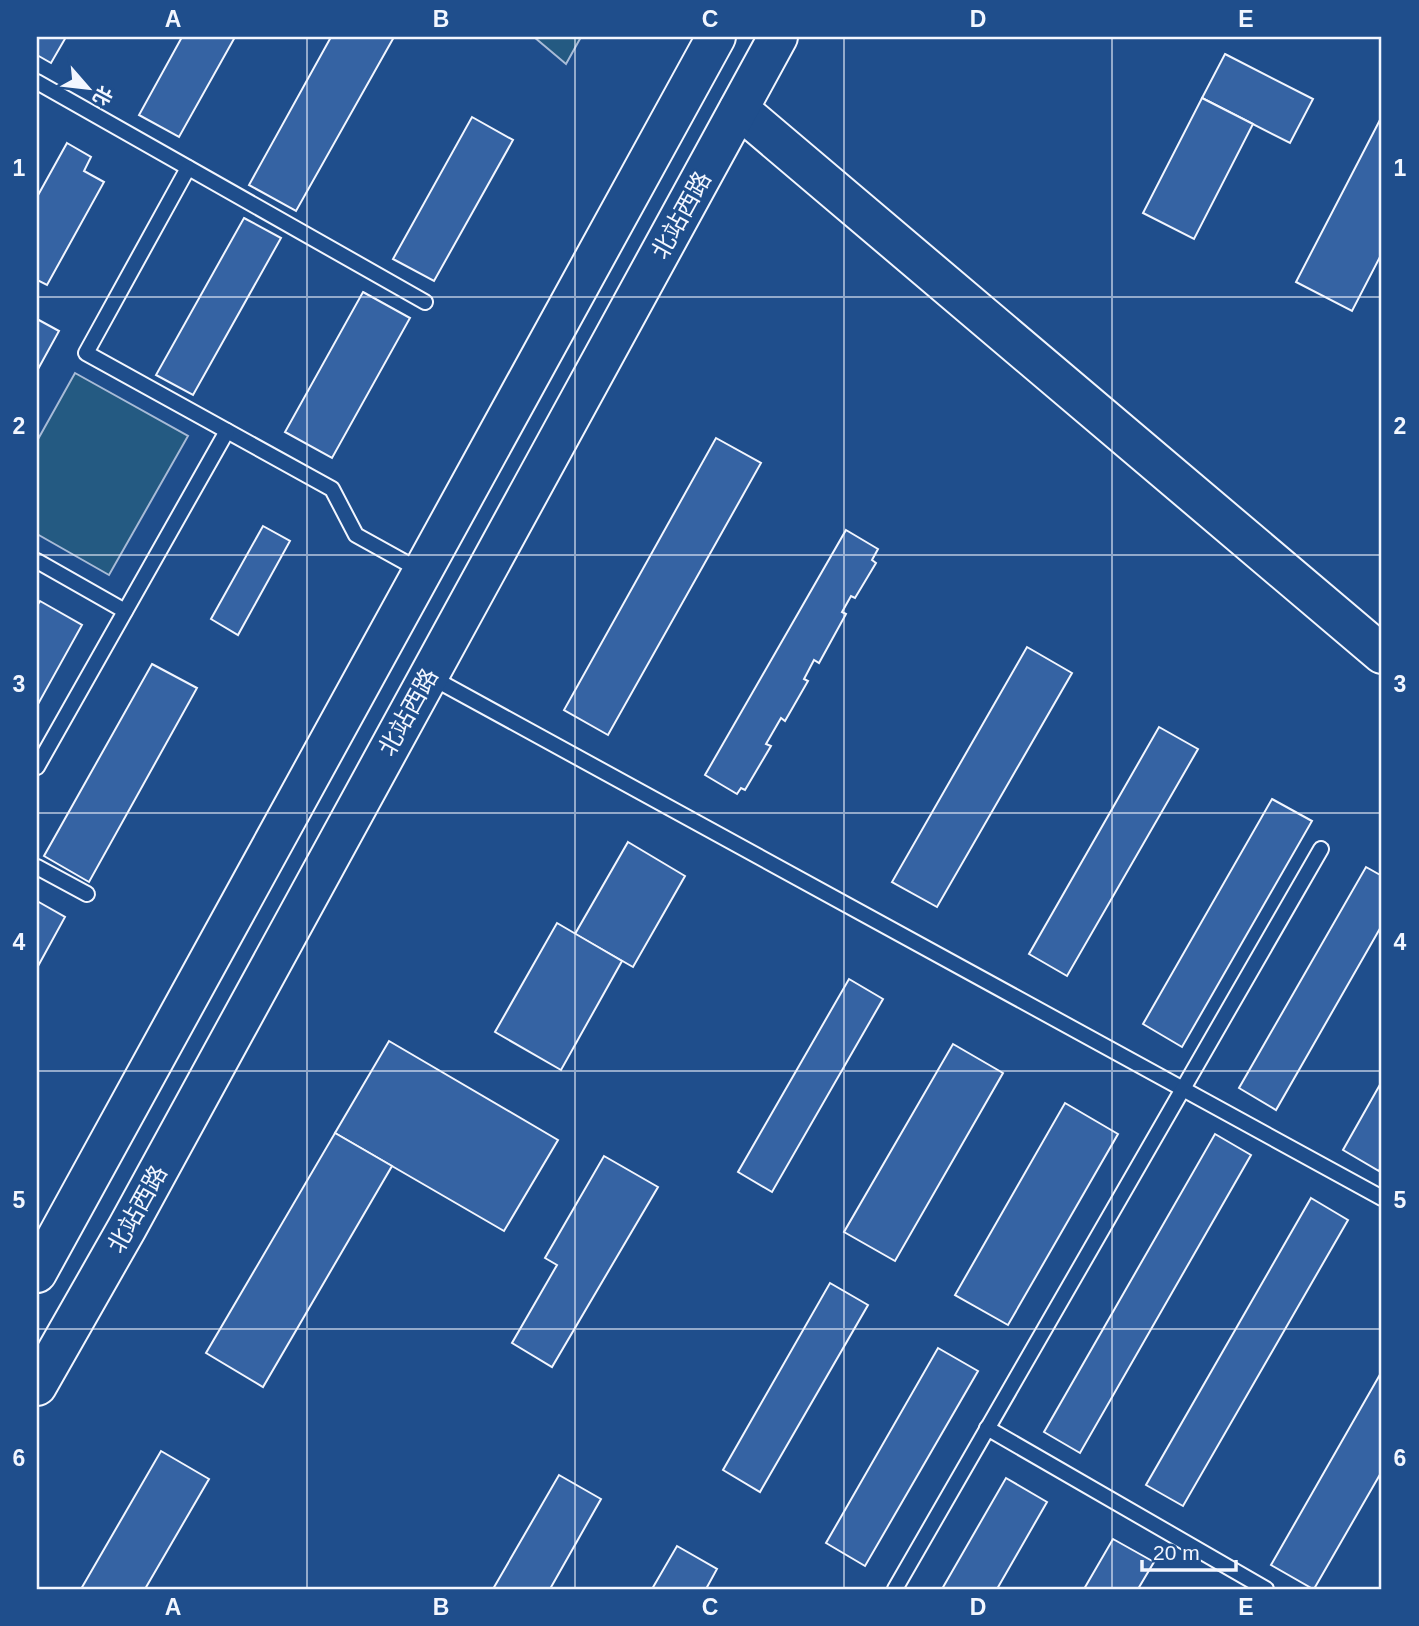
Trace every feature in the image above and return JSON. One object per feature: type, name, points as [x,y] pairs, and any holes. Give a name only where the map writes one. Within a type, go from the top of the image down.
[{"type":"main road","points":[[37,1273],[716,37]]},
{"type":"main road","name":"北站西路","points":[[37,1386],[127,1228],[778,37]]},
{"type":"main road","points":[[739,108],[1382,654]]},
{"type":"lane","points":[[37,82],[425,302]]},
{"type":"lane","points":[[188,168],[86,353],[332,489],[356,535],[423,572]]},
{"type":"lane","points":[[37,766],[226,431]]},
{"type":"lane","points":[[37,561],[125,611]]},
{"type":"lane","points":[[428,676],[1382,1198]]},
{"type":"lane","points":[[895,1589],[1321,849]]},
{"type":"lane","points":[[37,867],[87,894]]},
{"type":"lane","points":[[987,1428],[1266,1589]]},
{"type":"shaded area","points":[[534,37],[581,37],[566,64]]},
{"type":"shaded area","points":[[75,373],[188,436],[109,575],[37,534],[37,441]]},
{"type":"building","points":[[37,37],[66,37],[51,63],[37,55]]},
{"type":"building","points":[[182,37],[235,37],[179,137],[139,115]]},
{"type":"building","points":[[331,37],[394,37],[296,211],[249,185]]},
{"type":"building","points":[[1225,54],[1313,99],[1290,143],[1202,98]]},
{"type":"building","points":[[1202,98],[1253,124],[1194,239],[1143,213]]},
{"type":"building","points":[[1382,116],[1382,253],[1352,311],[1296,282]]},
{"type":"building","points":[[472,117],[513,140],[434,281],[393,259]]},
{"type":"building","points":[[67,143],[91,157],[84,171],[104,182],[47,285],[37,280],[37,197]]},
{"type":"building","points":[[244,218],[281,238],[193,395],[156,375]]},
{"type":"building","points":[[363,292],[410,318],[332,458],[285,432]]},
{"type":"building","points":[[37,319],[59,331],[37,371]]},
{"type":"building","points":[[716,438],[761,463],[608,735],[564,710]]},
{"type":"building","points":[[263,526],[290,541],[238,635],[211,619]]},
{"type":"building","points":[[846,530],[878,549],[872,560],[876,563],[855,598],[851,596],[842,612],[846,614],[819,663],[814,660],[804,679],[808,681],[785,721],[781,718],[766,744],[771,746],[745,790],[741,788],[737,794],[705,775]]},
{"type":"building","points":[[40,601],[82,625],[37,706],[37,606]]},
{"type":"building","points":[[1027,647],[1072,673],[937,907],[892,882]]},
{"type":"building","points":[[152,664],[197,688],[89,882],[44,856]]},
{"type":"building","points":[[1159,727],[1198,749],[1067,976],[1029,954]]},
{"type":"building","points":[[1272,799],[1312,821],[1182,1047],[1143,1024]]},
{"type":"building","points":[[628,842],[685,876],[633,967],[575,934]]},
{"type":"building","points":[[1366,867],[1382,876],[1382,925],[1276,1110],[1239,1088]]},
{"type":"building","points":[[37,901],[65,917],[37,968]]},
{"type":"building","points":[[557,923],[622,961],[561,1070],[495,1032]]},
{"type":"building","points":[[849,979],[883,999],[772,1192],[738,1172]]},
{"type":"building","points":[[389,1041],[558,1140],[504,1231],[335,1133]]},
{"type":"building","points":[[953,1044],[1003,1073],[895,1261],[844,1232]]},
{"type":"building","points":[[1382,1081],[1382,1164],[1379,1171],[1343,1150]]},
{"type":"building","points":[[1065,1103],[1118,1134],[1008,1325],[955,1295]]},
{"type":"building","points":[[335,1133],[392,1166],[263,1387],[206,1353]]},
{"type":"building","points":[[1215,1134],[1251,1155],[1080,1453],[1044,1432]]},
{"type":"building","points":[[604,1156],[658,1187],[552,1367],[512,1343],[557,1265],[545,1258]]},
{"type":"building","points":[[1311,1198],[1348,1220],[1183,1506],[1146,1485]]},
{"type":"building","points":[[830,1283],[868,1305],[760,1492],[723,1470]]},
{"type":"building","points":[[938,1348],[978,1371],[865,1566],[826,1543]]},
{"type":"building","points":[[1382,1371],[1382,1471],[1313,1589],[1271,1565]]},
{"type":"building","points":[[161,1451],[209,1479],[145,1589],[81,1589]]},
{"type":"building","points":[[559,1475],[601,1499],[550,1589],[493,1589]]},
{"type":"building","points":[[1006,1478],[1047,1502],[997,1589],[942,1589]]},
{"type":"building","points":[[1113,1539],[1154,1562],[1138,1589],[1084,1589]]},
{"type":"building","points":[[677,1546],[717,1569],[706,1589],[652,1589]]}]
